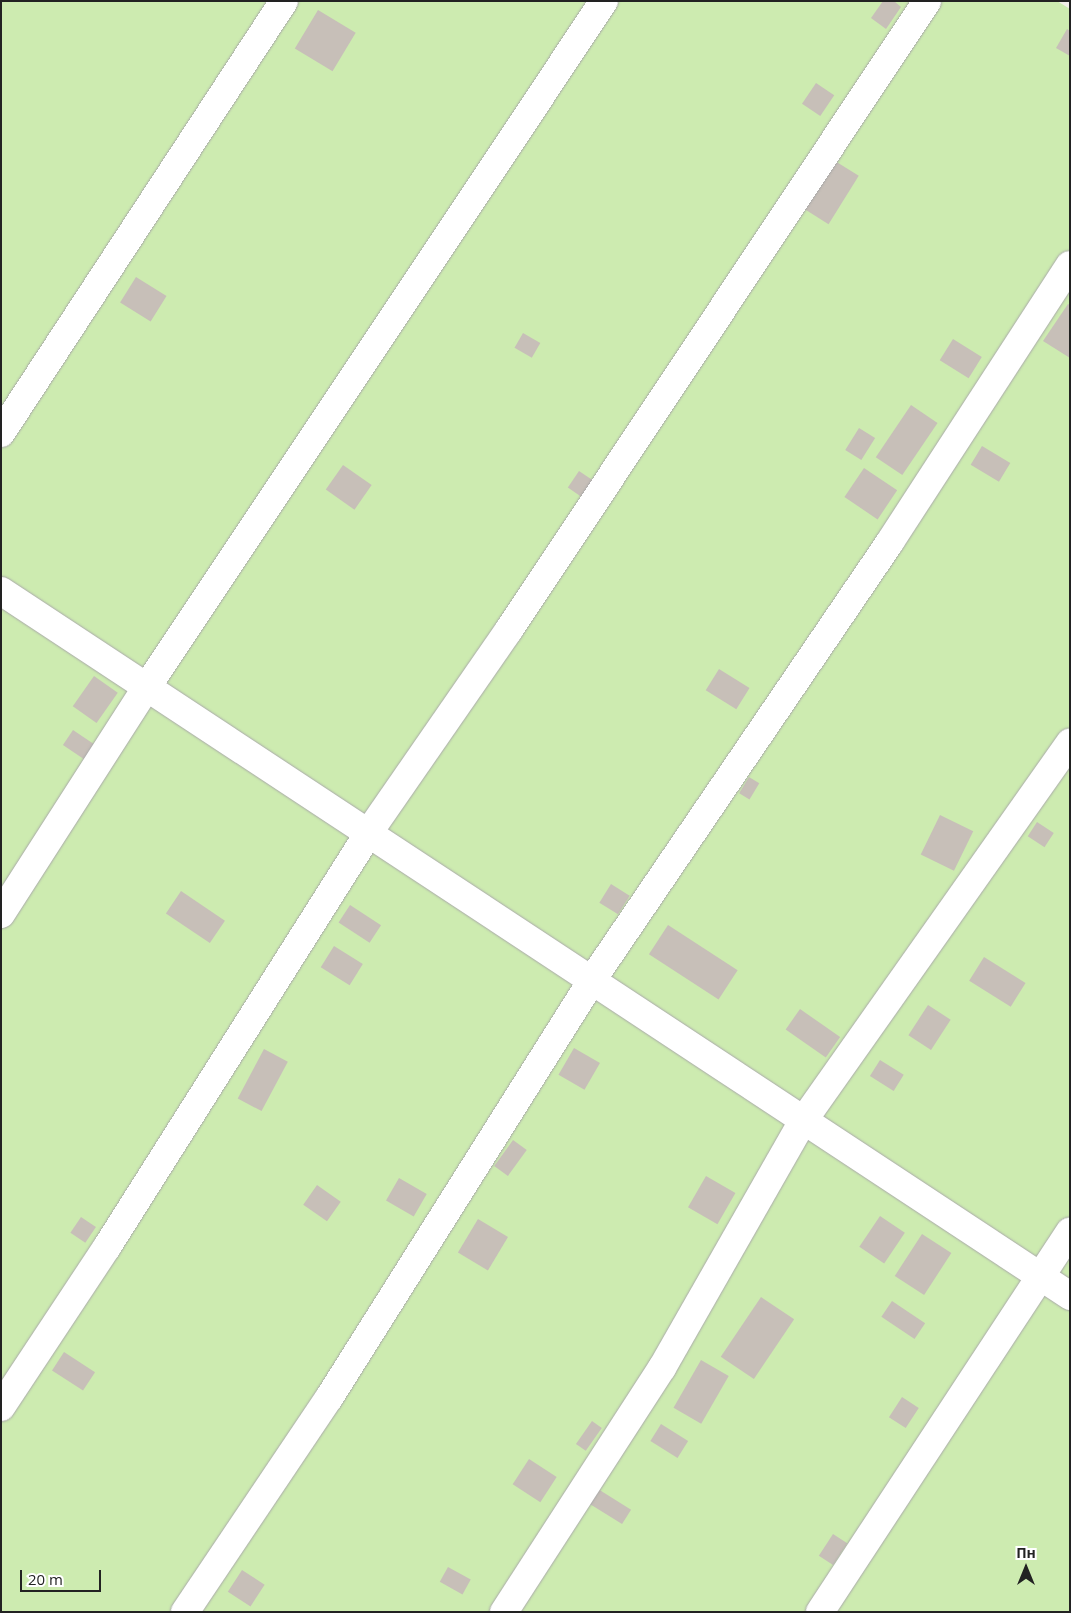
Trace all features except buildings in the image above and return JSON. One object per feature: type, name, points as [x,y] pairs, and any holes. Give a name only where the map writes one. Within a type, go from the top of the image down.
[{"type":"street","points":[[1,433],[284,1]]},
{"type":"street","points":[[1,914],[147,687],[604,1]]},
{"type":"street","points":[[1,1407],[107,1247],[369,832],[510,630],[927,1]]},
{"type":"street","points":[[184,1612],[329,1398],[592,980],[890,542],[1070,265]]},
{"type":"street","points":[[1,591],[1070,1296]]},
{"type":"street","points":[[504,1612],[662,1368],[803,1121],[1070,743]]},
{"type":"street","points":[[820,1612],[1070,1232]]},
{"type":"green space","points":[[1,1],[1057,1],[1070,9],[1070,1612],[1,1612]]}]
